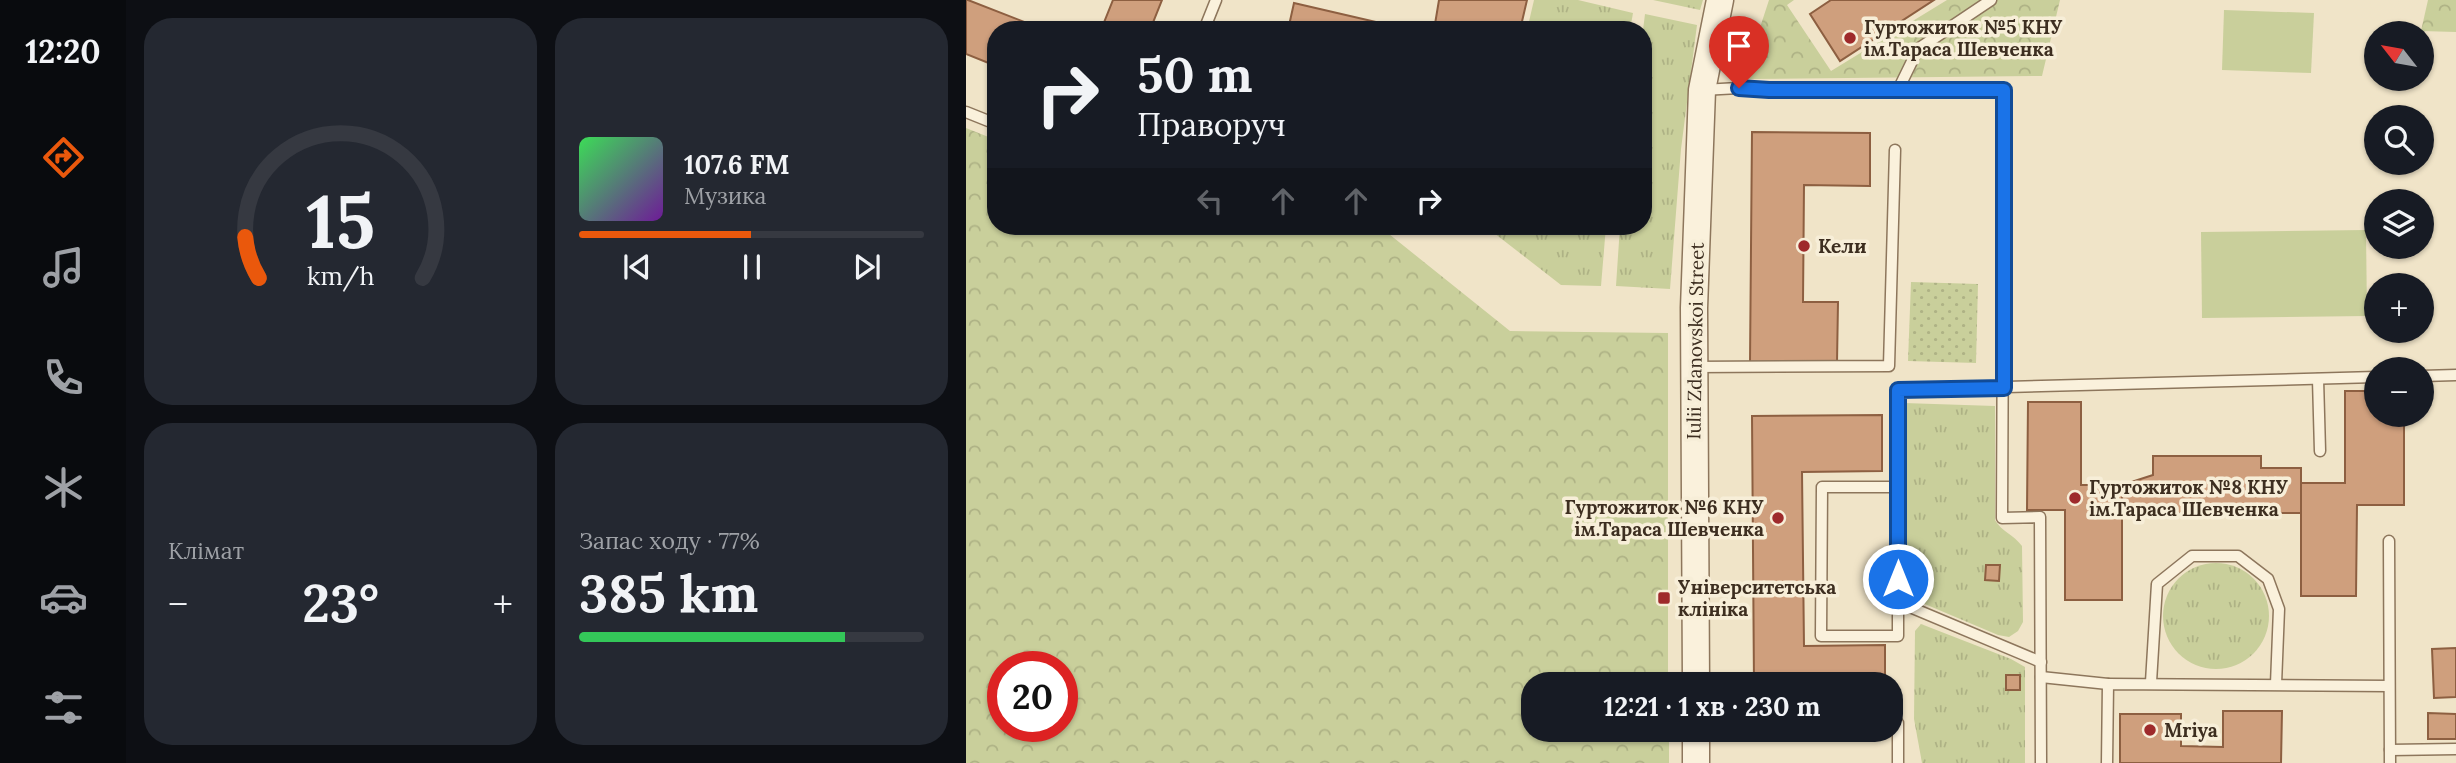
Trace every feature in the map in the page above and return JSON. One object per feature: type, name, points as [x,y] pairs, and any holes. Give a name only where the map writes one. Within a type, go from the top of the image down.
[{"type":"street","name":"Iulii Zdanovskoi Street","points":[[1696,672],[1693,367],[1702,90],[1720,0]]},
{"type":"street","points":[[1696,742],[1696,763]]},
{"type":"lane","points":[[1208,21],[1216,0]]},
{"type":"lane","points":[[1898,90],[1918,49],[1992,0]]},
{"type":"lane","points":[[1702,90],[2004,90],[2002,518],[2040,517],[2041,763]]},
{"type":"lane","points":[[966,112],[987,120]]},
{"type":"lane","points":[[1693,367],[1889,366],[1895,150]]},
{"type":"lane","points":[[2434,376],[2456,375]]},
{"type":"lane","points":[[1897,487],[1822,487],[1821,636],[1898,636],[1898,390],[2364,377]]},
{"type":"lane","points":[[2318,379],[2320,451]]},
{"type":"lane","points":[[2389,541],[2390,763]]},
{"type":"lane","points":[[2151,682],[2157,584],[2192,556],[2238,556],[2268,579],[2279,608],[2276,684]]},
{"type":"lane","points":[[1898,602],[2041,662]]},
{"type":"lane","points":[[2041,677],[2108,684],[2151,682],[2389,686]]},
{"type":"lane","points":[[2108,684],[2108,763]]},
{"type":"lane","points":[[1898,742],[1898,763]]},
{"type":"lane","points":[[2390,750],[2456,749]]},
{"type":"green space","points":[[1534,0],[1578,0],[1633,13],[1632,21],[1529,21]]},
{"type":"green space","points":[[1653,0],[1703,0],[1700,10]]},
{"type":"green space","points":[[1769,0],[1794,0],[1787,5],[1831,71],[1947,0],[2060,0],[2042,76],[1749,79],[1752,52]]},
{"type":"green space","points":[[2428,0],[2456,0],[2456,32],[2434,31],[2434,21],[2423,21]]},
{"type":"green space","points":[[2224,10],[2314,13],[2311,73],[2222,70]]},
{"type":"green space","points":[[1645,14],[1697,25],[1681,149],[1670,289],[1616,286],[1619,235],[1652,235],[1652,21],[1644,21]]},
{"type":"green space","points":[[966,128],[987,136],[987,235],[1390,235],[1510,331],[1668,333],[1668,672],[1521,672],[1521,742],[1669,742],[1669,763],[966,763]]},
{"type":"green space","points":[[2364,230],[2366,273],[2364,273],[2364,316],[2202,318],[2201,232]]},
{"type":"green space","points":[[1497,235],[1605,235],[1601,286],[1561,285]]},
{"type":"green space","points":[[1911,282],[1978,284],[1976,363],[1908,361]]},
{"type":"green space","points":[[1904,403],[1995,406],[1995,520],[2022,546],[2023,622],[2018,631],[2009,637],[1998,635],[1920,602],[1911,594],[1906,584]]},
{"type":"green space","points":[[2216,563],[2236,567],[2253,579],[2265,596],[2269,616],[2265,636],[2253,653],[2236,665],[2216,669],[2196,665],[2179,653],[2167,636],[2163,616],[2167,596],[2179,579],[2196,567]]},
{"type":"green space","points":[[1921,624],[2025,667],[2025,763],[1922,763],[1914,719],[1915,631]]},
{"type":"building","points":[[966,0],[1022,21],[987,21],[987,62],[966,54]]},
{"type":"building","points":[[1113,0],[1162,0],[1154,21],[1105,21]]},
{"type":"building","points":[[1439,0],[1527,0],[1522,21],[1436,21]]},
{"type":"building","name":"Гуртожиток №5 КНУ ім.Тараса Шевченка","points":[[1831,0],[1934,0],[1840,61],[1810,14]]},
{"type":"building","points":[[1294,3],[1372,21],[1290,21]]},
{"type":"building","points":[[1752,132],[1870,133],[1870,186],[1804,185],[1803,302],[1838,302],[1837,363],[1750,363]]},
{"type":"building","points":[[2345,391],[2364,391],[2364,427],[2404,427],[2404,505],[2357,505],[2356,596],[2301,596],[2301,483],[2345,483]]},
{"type":"building","name":"Гуртожиток №8 КНУ ім.Тараса Шевченка","points":[[2028,402],[2081,402],[2081,485],[2122,485],[2122,600],[2065,600],[2065,510],[2027,510]]},
{"type":"building","name":"Гуртожиток №6 КНУ ім.Тараса Шевченка","points":[[1882,415],[1882,471],[1802,472],[1804,646],[1885,645],[1885,672],[1754,672],[1752,416]]},
{"type":"building","points":[[2153,456],[2261,456],[2261,468],[2301,468],[2301,513],[2122,513],[2122,485],[2153,475]]},
{"type":"building","points":[[1986,565],[2000,565],[1999,581],[1985,580]]},
{"type":"building","points":[[2456,648],[2456,697],[2434,698],[2432,649]]},
{"type":"building","points":[[2006,675],[2020,675],[2020,690],[2006,690]]},
{"type":"building","name":"Mriya","points":[[2223,711],[2282,711],[2281,763],[2120,763],[2120,714],[2181,714],[2181,746],[2223,747]]},
{"type":"building","points":[[2428,713],[2456,714],[2456,739],[2428,739]]},
{"type":"place","name":"Гуртожиток №5 КНУ ім.Тараса Шевченка","points":[[1850,38]]},
{"type":"place","name":"Кели","points":[[1804,246]]},
{"type":"place","name":"Гуртожиток №8 КНУ ім.Тараса Шевченка","points":[[2075,498]]},
{"type":"place","name":"Гуртожиток №6 КНУ ім.Тараса Шевченка","points":[[1778,518]]},
{"type":"place","name":"Університетська клініка","points":[[1664,598]]},
{"type":"place","name":"Mriya","points":[[2150,730]]},
{"type":"route","points":[[1739,88],[2004,90],[2004,388],[1898,390],[1898,579]]}]
